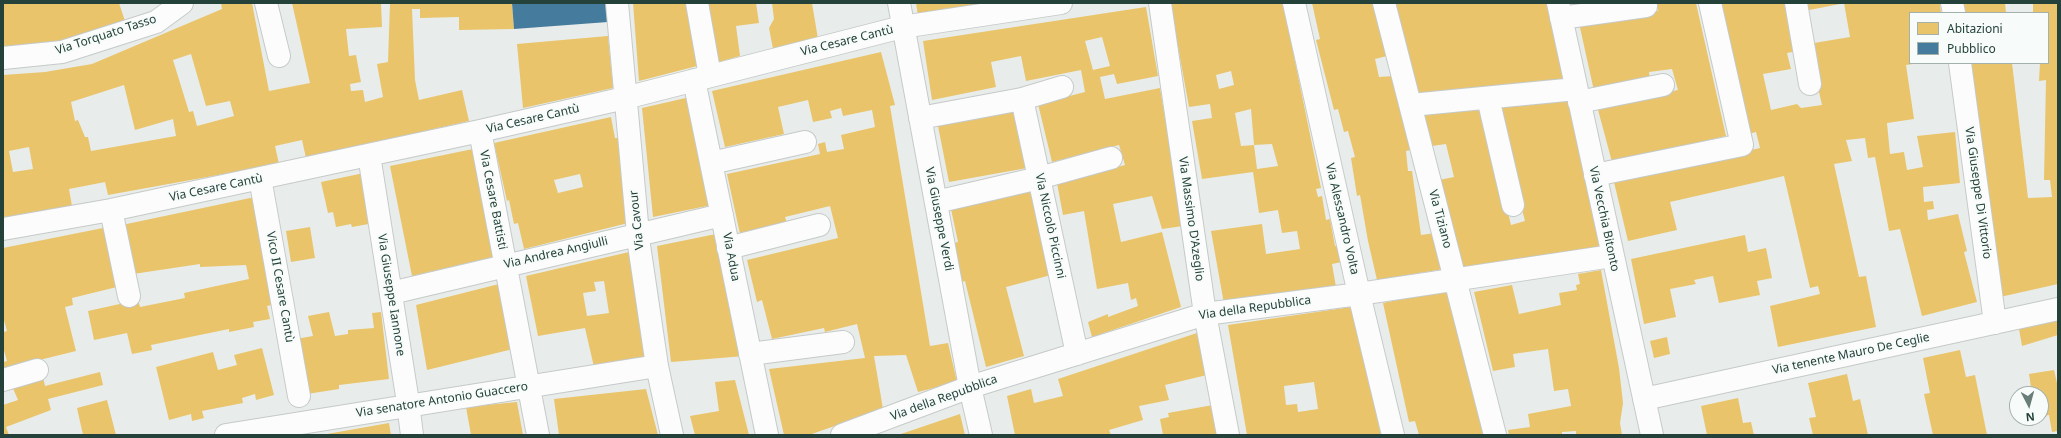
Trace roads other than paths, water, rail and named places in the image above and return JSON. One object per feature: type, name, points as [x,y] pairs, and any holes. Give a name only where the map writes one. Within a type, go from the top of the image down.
[{"type":"street","name":"Via Torquato Tasso","points":[[3,58],[62,52],[156,22],[182,3]]},
{"type":"street","points":[[266,3],[279,56]]},
{"type":"street","name":"Via Cavour","points":[[617,3],[638,234],[657,366],[672,435]]},
{"type":"street","name":"Via Adua","points":[[698,3],[702,78],[711,163],[767,435]]},
{"type":"street","name":"Via Giuseppe Verdi","points":[[899,3],[902,27],[970,387],[981,435]]},
{"type":"street","name":"Via Cesare Cantù","points":[[3,229],[111,210],[480,131],[625,98],[902,27],[1061,3]]},
{"type":"street","name":"Via Massimo D'Azeglio","points":[[1160,3],[1205,314],[1228,435]]},
{"type":"street","name":"Via Alessandro Volta","points":[[1294,3],[1359,294],[1393,435]]},
{"type":"street","name":"Via Tiziano","points":[[1384,3],[1456,278],[1495,435]]},
{"type":"street","points":[[1595,175],[1742,145],[1710,3]]},
{"type":"street","points":[[1796,3],[1810,84]]},
{"type":"street","points":[[1560,10],[1646,6]]},
{"type":"street","name":"Via Vecchia Bitonto","points":[[1560,10],[1577,96],[1652,435]]},
{"type":"street","name":"Via Giuseppe Di Vittorio","points":[[1960,64],[1995,323]]},
{"type":"street","points":[[1411,105],[1488,98],[1577,96],[1663,85]]},
{"type":"street","points":[[920,118],[1022,99],[1062,87]]},
{"type":"street","points":[[1488,98],[1513,205]]},
{"type":"street","name":"Via Niccolò Piccinni","points":[[1022,99],[1077,354]]},
{"type":"street","name":"Via Cesare Battisti","points":[[480,131],[538,435]]},
{"type":"street","points":[[711,163],[805,142]]},
{"type":"street","name":"Via Giuseppe Iannone","points":[[369,155],[412,435]]},
{"type":"street","points":[[936,202],[1039,178],[1111,158]]},
{"type":"street","name":"Vico II Cesare Cantù","points":[[260,178],[299,396]]},
{"type":"street","points":[[111,210],[129,296]]},
{"type":"street","name":"Via Andrea Angiulli","points":[[391,293],[722,215]]},
{"type":"street","points":[[728,248],[819,225]]},
{"type":"street","name":"Via della Repubblica","points":[[842,435],[970,387],[1205,314],[1359,294],[1456,278],[1612,256]]},
{"type":"street","name":"Via tenente Mauro De Ceglie","points":[[1644,399],[2058,309]]},
{"type":"street","points":[[750,354],[843,342]]},
{"type":"street","name":"Via senatore Antonio Guaccero","points":[[226,435],[657,366]]},
{"type":"street","points":[[3,380],[37,370]]}]
